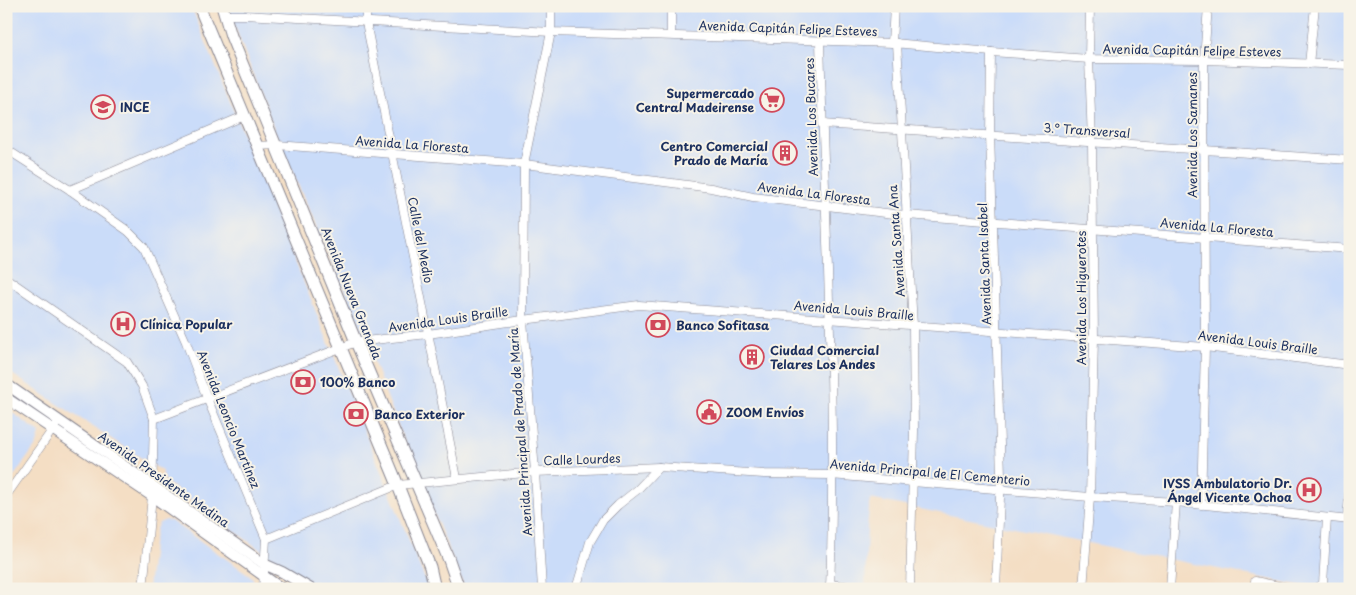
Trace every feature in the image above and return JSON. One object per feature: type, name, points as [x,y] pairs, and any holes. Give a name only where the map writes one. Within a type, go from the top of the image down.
[{"type":"main road","points":[[199,6],[398,485],[430,567],[435,589]]},
{"type":"main road","name":"Avenida Nueva Granada","points":[[224,11],[231,36],[356,342],[449,560],[459,589]]},
{"type":"street","name":"Calle del Medio","points":[[366,6],[366,22],[457,478]]},
{"type":"street","name":"Avenida Principal de Prado de María","points":[[542,589],[523,320],[524,164],[551,32],[551,6]]},
{"type":"street","points":[[671,6],[671,36]]},
{"type":"street","name":"Avenida Santa Ana","points":[[894,6],[894,43],[913,326],[914,431],[910,589]]},
{"type":"street","name":"Avenida Los Higuerotes","points":[[1083,589],[1090,497],[1094,339],[1092,142],[1089,59],[1090,6]]},
{"type":"street","name":"Avenida Los Samanes","points":[[1200,505],[1205,347],[1204,60],[1208,6]]},
{"type":"street","points":[[1309,64],[1315,6]]},
{"type":"street","name":"Avenida Capitán Felipe Esteves","points":[[224,11],[245,15],[551,32],[894,43],[1089,59],[1204,60],[1350,65]]},
{"type":"street","name":"Avenida Los Bucares","points":[[820,41],[830,318],[832,462],[830,586]]},
{"type":"street","name":"Avenida Santa Isabel","points":[[991,52],[990,135],[1001,475],[996,589]]},
{"type":"street","points":[[70,190],[244,116]]},
{"type":"street","name":"3.° Transversal","points":[[822,124],[1350,160]]},
{"type":"street","name":"Avenida La Floresta","points":[[258,146],[277,145],[524,164],[711,188],[753,197],[906,215],[1350,249]]},
{"type":"street","name":"Avenida Leoncio Martínez","points":[[6,149],[14,156],[70,190],[128,231],[144,246],[186,342],[266,539],[263,589]]},
{"type":"street","points":[[6,160],[14,156]]},
{"type":"street","points":[[6,278],[127,362],[142,386],[154,419],[152,496],[143,589]]},
{"type":"street","name":"Avenida Louis Braille","points":[[341,347],[356,342],[639,305],[1205,347],[1350,365]]},
{"type":"street","points":[[154,419],[341,347]]},
{"type":"street","name":"Avenida Presidente Medina","points":[[6,384],[264,564],[311,589]]},
{"type":"street","name":"Avenida Presidente Medina","points":[[6,398],[152,496],[282,589]]},
{"type":"street","points":[[6,496],[59,420]]},
{"type":"street","points":[[576,589],[590,542],[603,520],[660,467]]},
{"type":"street","name":"Calle Lourdes","points":[[398,485],[535,472],[660,467]]},
{"type":"street","name":"Avenida Principal de El Cementerio","points":[[660,467],[764,474],[831,475],[1090,497],[1176,502],[1348,520]]},
{"type":"street","points":[[266,539],[398,485]]},
{"type":"street","points":[[1348,520],[1350,486]]},
{"type":"street","points":[[1170,589],[1176,502]]},
{"type":"street","points":[[1315,589],[1323,584],[1327,518]]},
{"type":"street","points":[[226,549],[264,564],[298,589]]},
{"type":"street","points":[[1255,585],[1259,589]]},
{"type":"street","points":[[1255,585],[1293,589]]},
{"type":"street","points":[[830,586],[864,589]]},
{"type":"shaded area","points":[[6,6],[191,6],[429,589],[315,589],[166,482],[161,470],[6,370]]},
{"type":"shaded area","points":[[227,6],[1350,6],[1350,589],[1308,587],[870,499],[865,589],[758,589],[741,584],[716,589],[465,589],[359,324],[278,139]]},
{"type":"shaded area","points":[[6,408],[40,433],[37,444],[6,487]]},
{"type":"shaded area","points":[[166,520],[171,521],[251,576],[254,589],[148,589],[156,529],[159,523]]},
{"type":"place","name":"Supermercado Central Madeirense","points":[[772,100]]},
{"type":"place","name":"INCE","points":[[103,107]]},
{"type":"place","name":"Centro Comercial Prado de María","points":[[785,153]]},
{"type":"place","name":"Clínica Popular","points":[[123,324]]},
{"type":"place","name":"Banco Sofitasa","points":[[658,325]]},
{"type":"place","name":"Ciudad Comercial Telares Los Andes","points":[[752,357]]},
{"type":"place","name":"100% Banco","points":[[303,382]]},
{"type":"place","name":"ZOOM Envíos","points":[[709,412]]},
{"type":"place","name":"Banco Exterior","points":[[356,414]]},
{"type":"place","name":"IVSS Ambulatorio Dr. Ángel Vicente Ochoa","points":[[1309,490]]}]
